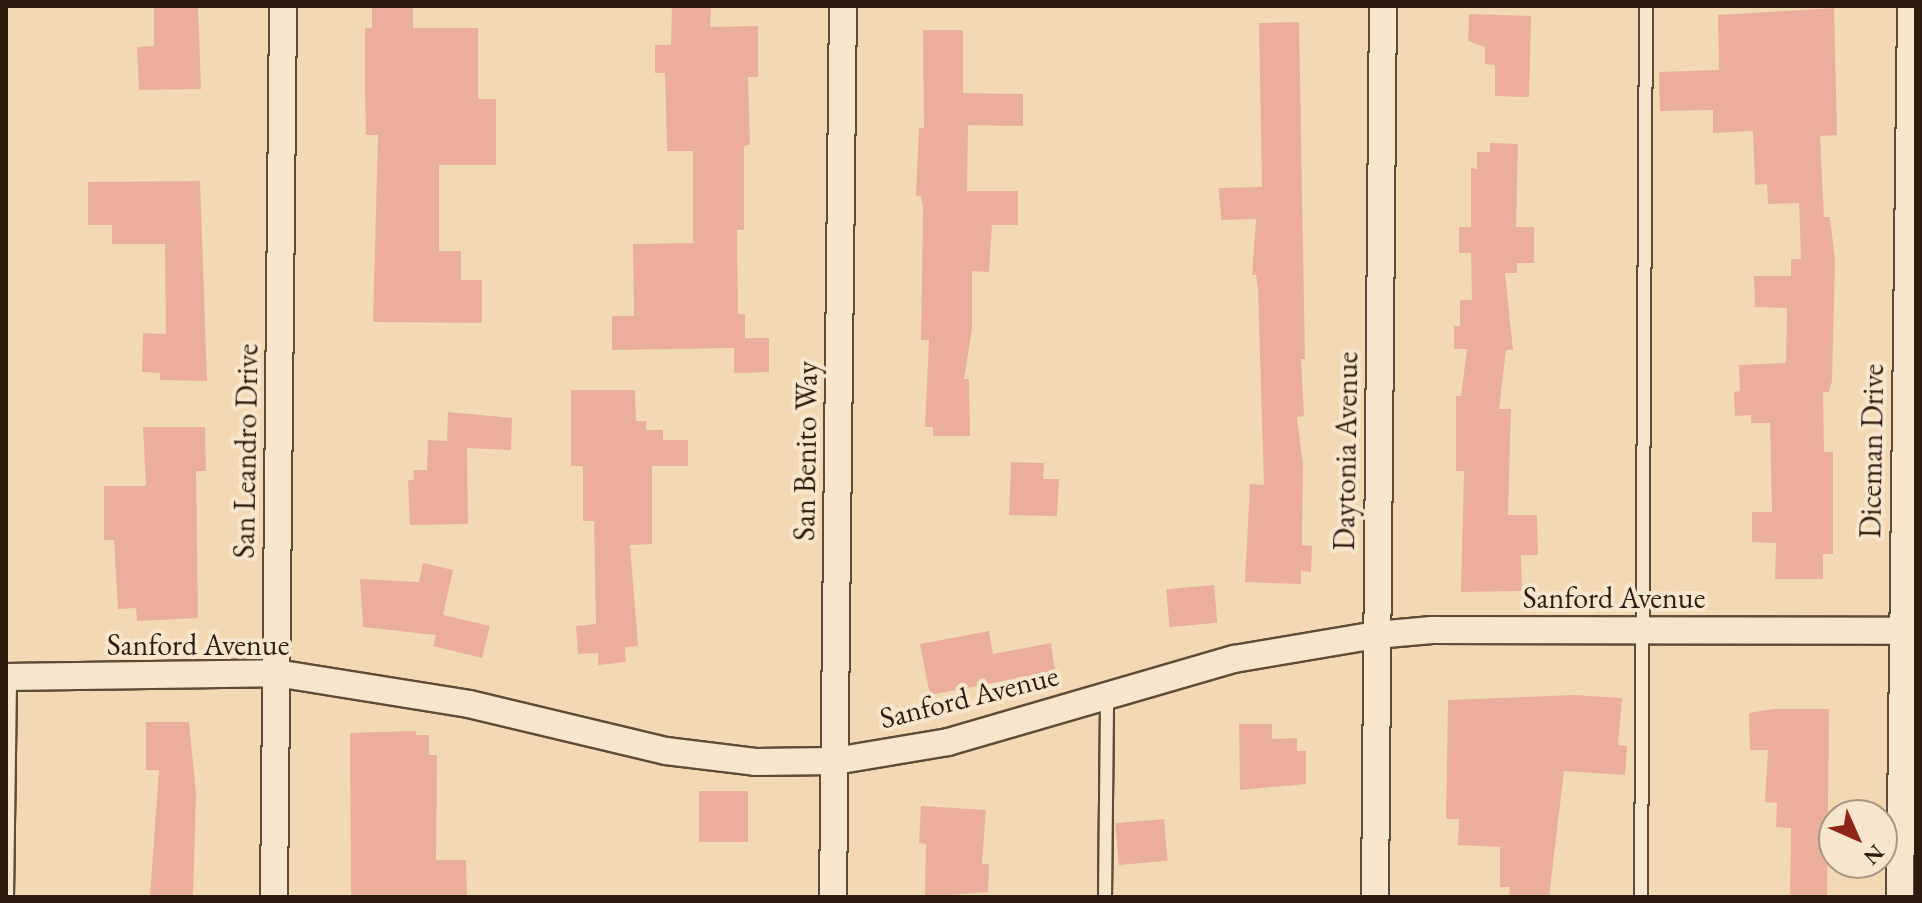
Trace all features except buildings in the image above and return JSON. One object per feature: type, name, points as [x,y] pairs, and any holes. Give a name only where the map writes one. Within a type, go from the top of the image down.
[{"type":"street","name":"San Leandro Drive","points":[[274,897],[283,6]]},
{"type":"street","name":"San Benito Way","points":[[833,897],[843,6]]},
{"type":"street","name":"Daytonia Avenue","points":[[1375,897],[1383,6]]},
{"type":"street","name":"Diceman Drive","points":[[1900,897],[1911,6]]},
{"type":"street","name":"Sanford Avenue","points":[[8,677],[276,673],[469,704],[666,751],[755,762],[835,761],[948,742],[1234,659],[1376,635],[1432,630],[1902,631]]},
{"type":"lane","points":[[1641,897],[1646,6]]},
{"type":"lane","points":[[7,897],[8,677]]},
{"type":"lane","points":[[1105,897],[1107,694]]}]
